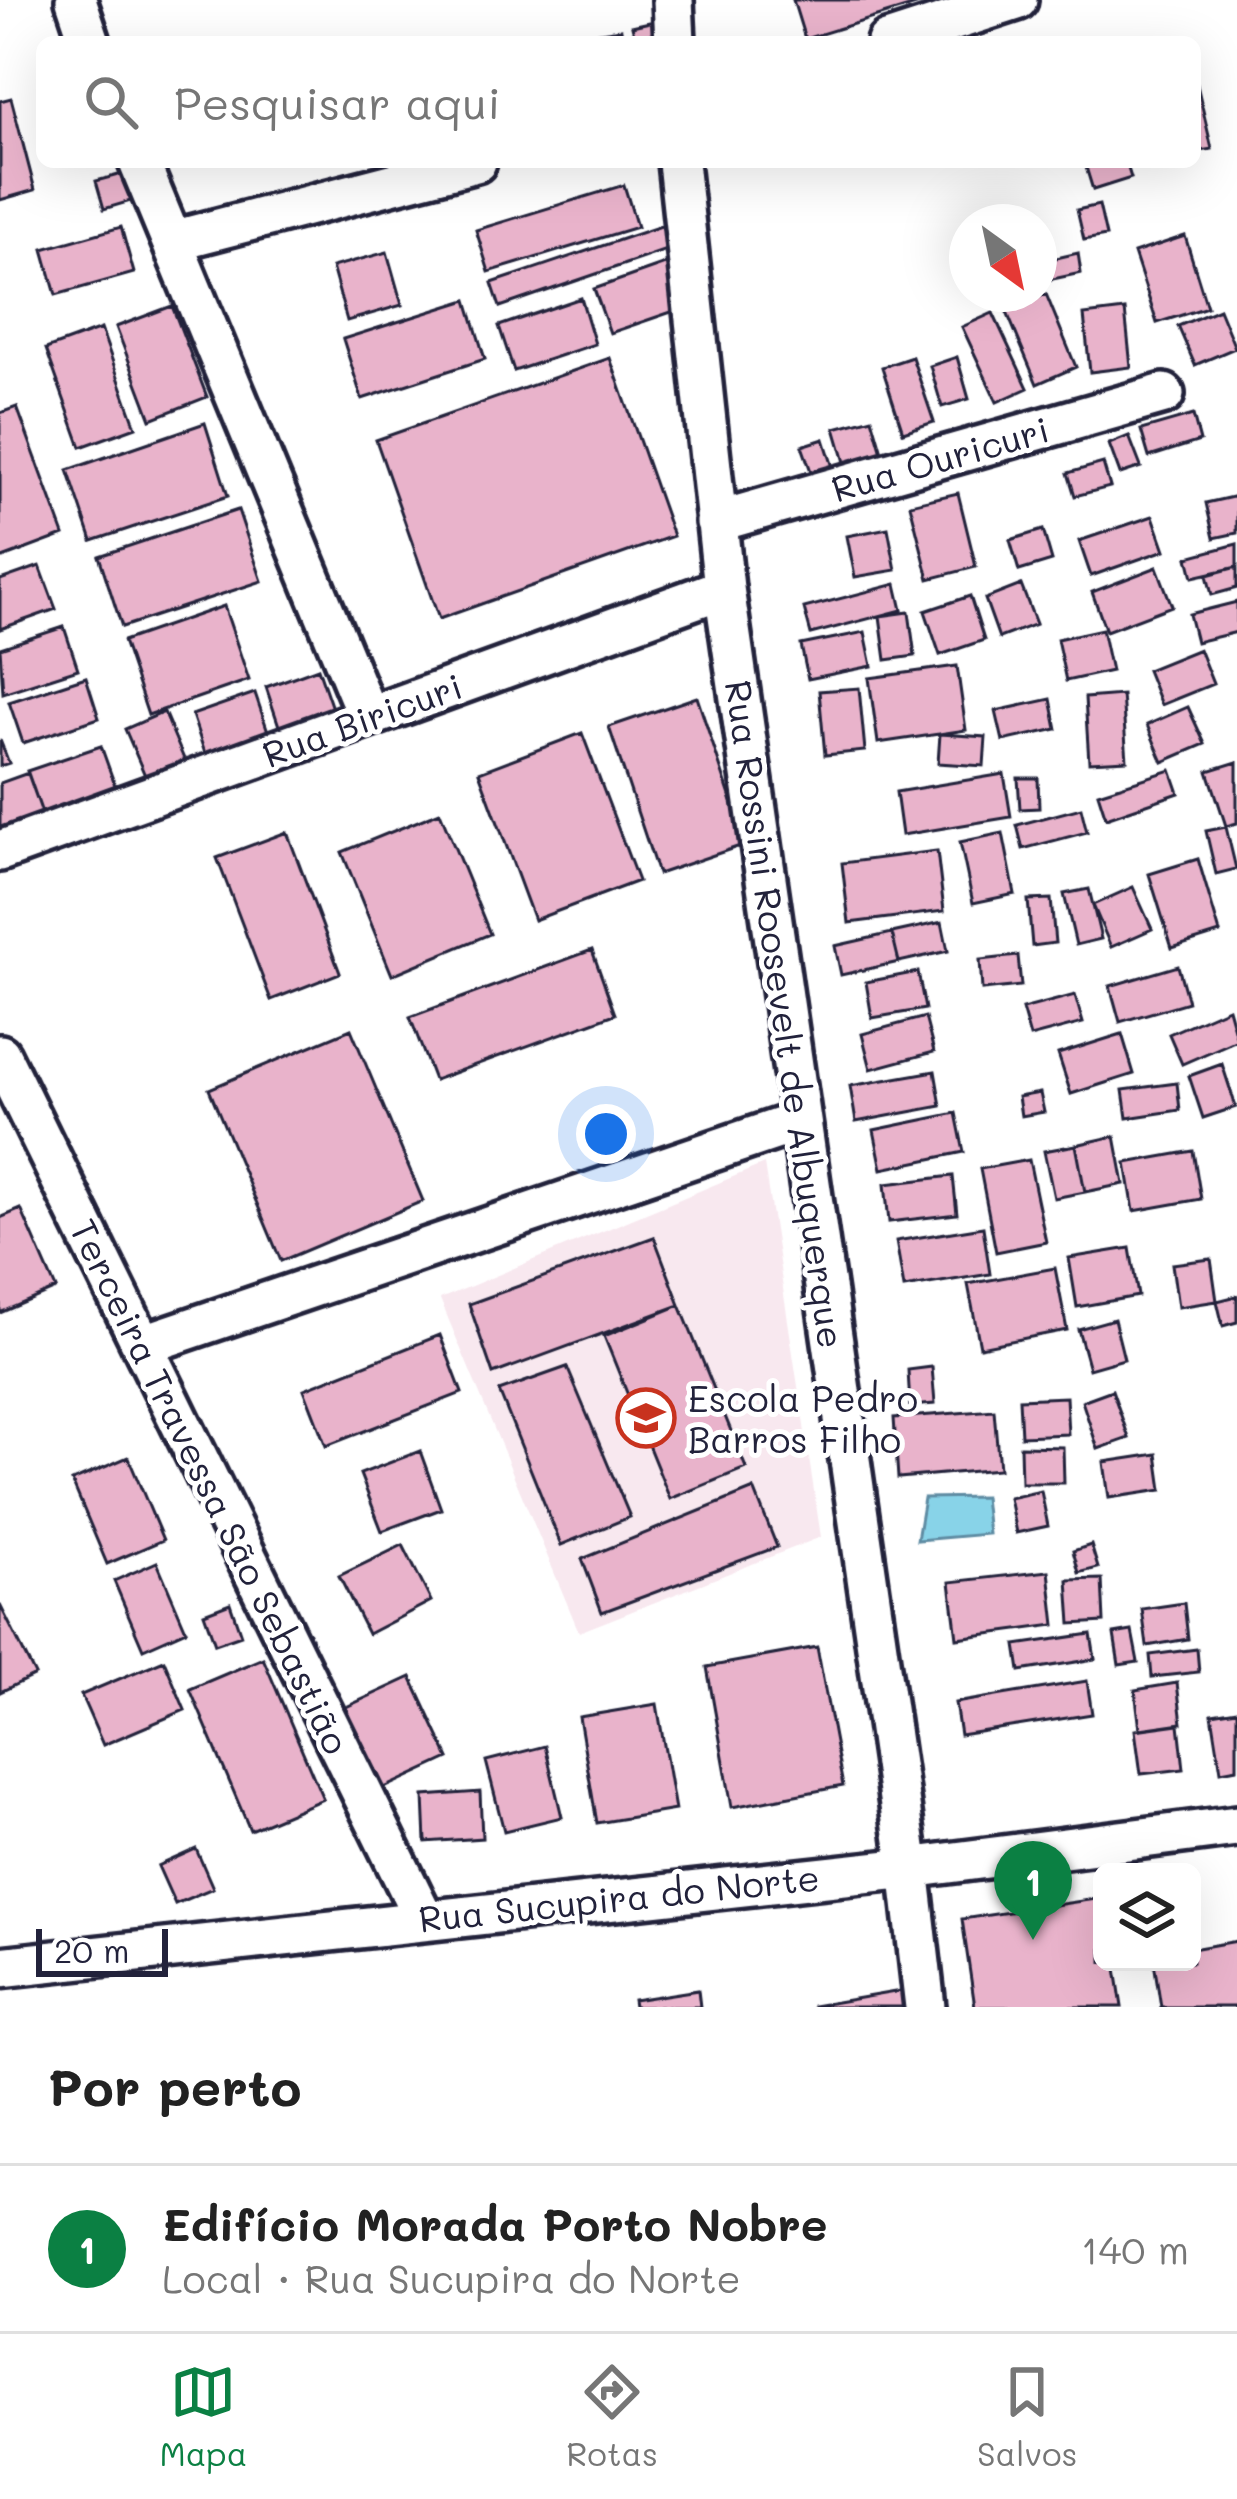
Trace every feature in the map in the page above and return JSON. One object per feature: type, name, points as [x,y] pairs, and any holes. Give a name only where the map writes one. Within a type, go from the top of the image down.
[{"type":"street","points":[[76,0],[88,36]]},
{"type":"street","points":[[673,0],[676,36]]},
{"type":"street","points":[[906,36],[1018,0]]},
{"type":"street","points":[[142,168],[368,717]]},
{"type":"street","points":[[172,241],[453,168]]},
{"type":"street","name":"Rua Rossini Roosevelt de Albuquerque","points":[[679,168],[724,588],[909,1868],[925,2007]]},
{"type":"street","name":"Rua Ouricuri","points":[[716,522],[1164,394]]},
{"type":"street","name":"Rua Biricuri","points":[[0,851],[724,588]]},
{"type":"street","name":"Terceira Travessa São Sebastião","points":[[0,1055],[422,1917]]},
{"type":"street","points":[[142,1345],[801,1121]]},
{"type":"street","name":"Rua Sucupira do Norte","points":[[0,1966],[909,1868],[1237,1826]]},
{"type":"shaded area","name":"Escola Pedro Barros Filho","points":[[764,1164],[821,1537],[579,1632],[440,1299]]},
{"type":"water","points":[[984,1497],[988,1534],[917,1540],[924,1498]]},
{"type":"building","points":[[793,0],[932,0],[815,36],[804,36]]},
{"type":"building","points":[[668,18],[667,36],[634,36],[632,26]]},
{"type":"building","points":[[621,29],[622,36],[579,36]]},
{"type":"building","points":[[11,98],[35,190],[0,200],[0,101]]},
{"type":"building","points":[[1201,102],[1212,149],[1201,151]]},
{"type":"building","points":[[1086,168],[1128,168],[1131,178],[1093,190]]},
{"type":"building","points":[[133,171],[141,198],[104,209],[96,181]]},
{"type":"building","points":[[624,185],[637,227],[489,272],[476,230]]},
{"type":"building","points":[[1099,205],[1106,236],[1084,240],[1077,210]]},
{"type":"building","points":[[670,223],[678,246],[500,307],[492,283]]},
{"type":"building","points":[[121,227],[134,273],[56,295],[43,249]]},
{"type":"building","points":[[1185,236],[1207,307],[1157,323],[1134,253]]},
{"type":"building","points":[[387,252],[402,305],[347,321],[332,267]]},
{"type":"building","points":[[1078,253],[1081,273],[1057,278],[1057,258]]},
{"type":"building","points":[[668,263],[683,308],[610,333],[594,289]]},
{"type":"building","points":[[581,298],[595,344],[514,371],[499,326]]},
{"type":"building","points":[[467,300],[485,359],[362,399],[343,339]]},
{"type":"building","points":[[172,306],[207,397],[151,419],[116,327]]},
{"type":"building","points":[[1219,309],[1235,348],[1195,365],[1178,326]]},
{"type":"building","points":[[1125,310],[1131,367],[1090,372],[1084,315]]},
{"type":"building","points":[[1007,312],[1053,312],[1076,367],[1037,384]]},
{"type":"building","points":[[993,313],[1028,388],[997,402],[962,327]]},
{"type":"building","points":[[101,329],[136,427],[81,447],[46,349]]},
{"type":"building","points":[[912,357],[934,422],[903,432],[882,367]]},
{"type":"building","points":[[957,357],[969,399],[942,407],[930,366]]},
{"type":"building","points":[[610,358],[673,536],[439,619],[376,440]]},
{"type":"building","points":[[17,407],[64,535],[0,559],[0,413]]},
{"type":"building","points":[[1193,415],[1200,441],[1149,457],[1141,430]]},
{"type":"building","points":[[872,418],[884,459],[847,469],[835,428]]},
{"type":"building","points":[[205,423],[228,496],[92,541],[68,470]]},
{"type":"building","points":[[1129,436],[1141,467],[1120,474],[1109,444]]},
{"type":"building","points":[[824,439],[833,467],[812,474],[802,446]]},
{"type":"building","points":[[1103,463],[1110,487],[1075,496],[1068,473]]},
{"type":"building","points":[[958,493],[976,567],[929,579],[910,504]]},
{"type":"building","points":[[1237,496],[1237,533],[1214,538],[1206,503]]},
{"type":"building","points":[[238,510],[262,581],[122,627],[99,556]]},
{"type":"building","points":[[1153,516],[1165,550],[1091,576],[1079,541]]},
{"type":"building","points":[[888,528],[896,570],[855,577],[847,536]]},
{"type":"building","points":[[1043,530],[1052,561],[1019,571],[1010,540]]},
{"type":"building","points":[[1237,544],[1237,567],[1193,577],[1188,557]]},
{"type":"building","points":[[40,566],[56,609],[0,629],[0,580]]},
{"type":"building","points":[[1157,567],[1172,606],[1106,631],[1092,592]]},
{"type":"building","points":[[1237,567],[1237,588],[1212,595],[1207,575]]},
{"type":"building","points":[[896,584],[902,610],[811,634],[804,608]]},
{"type":"building","points":[[1021,585],[1036,624],[999,638],[985,599]]},
{"type":"building","points":[[970,596],[984,640],[940,655],[925,611]]},
{"type":"building","points":[[1237,602],[1237,632],[1196,642],[1189,614]]},
{"type":"building","points":[[224,606],[249,680],[148,715],[123,641]]},
{"type":"building","points":[[909,612],[915,656],[886,660],[880,616]]},
{"type":"building","points":[[64,627],[78,669],[3,693],[0,648]]},
{"type":"building","points":[[1102,629],[1111,671],[1066,681],[1057,639]]},
{"type":"building","points":[[865,632],[872,666],[808,679],[801,645]]},
{"type":"building","points":[[1199,649],[1213,684],[1161,705],[1147,670]]},
{"type":"building","points":[[957,666],[966,730],[878,743],[869,678]]},
{"type":"building","points":[[318,668],[335,717],[282,735],[266,687]]},
{"type":"building","points":[[86,677],[99,718],[23,743],[9,702]]},
{"type":"building","points":[[859,688],[865,751],[825,755],[819,691]]},
{"type":"building","points":[[255,693],[272,743],[209,765],[192,715]]},
{"type":"building","points":[[1122,695],[1127,760],[1089,762],[1085,698]]},
{"type":"building","points":[[697,697],[746,844],[658,874],[609,727]]},
{"type":"building","points":[[1051,699],[1057,729],[1003,741],[996,711]]},
{"type":"building","points":[[1188,707],[1205,744],[1163,762],[1147,725]]},
{"type":"building","points":[[164,712],[189,771],[150,787],[125,729]]},
{"type":"building","points":[[582,733],[638,881],[534,920],[479,772]]},
{"type":"building","points":[[940,734],[986,737],[984,766],[938,763]]},
{"type":"building","points":[[0,740],[9,763],[0,766]]},
{"type":"building","points":[[101,746],[116,788],[42,813],[27,771]]},
{"type":"building","points":[[1237,762],[1237,823],[1226,826],[1208,771]]},
{"type":"building","points":[[1171,770],[1179,793],[1106,818],[1098,793]]},
{"type":"building","points":[[28,773],[42,813],[0,828],[0,783]]},
{"type":"building","points":[[1004,774],[1011,817],[902,835],[896,792]]},
{"type":"building","points":[[1018,778],[1038,778],[1039,808],[1020,809]]},
{"type":"building","points":[[1081,808],[1087,832],[1023,849],[1017,825]]},
{"type":"building","points":[[440,812],[490,934],[392,975],[342,852]]},
{"type":"building","points":[[1226,827],[1236,869],[1216,874],[1206,831]]},
{"type":"building","points":[[287,832],[340,973],[271,1000],[217,858]]},
{"type":"building","points":[[1003,833],[1015,894],[973,903],[960,842]]},
{"type":"building","points":[[937,851],[944,911],[849,923],[842,863]]},
{"type":"building","points":[[1198,859],[1220,933],[1172,948],[1149,874]]},
{"type":"building","points":[[1133,887],[1152,929],[1111,947],[1093,905]]},
{"type":"building","points":[[1089,889],[1101,939],[1076,945],[1064,894]]},
{"type":"building","points":[[1051,899],[1055,943],[1032,946],[1028,900]]},
{"type":"building","points":[[942,922],[948,951],[899,962],[892,933]]},
{"type":"building","points":[[892,933],[899,962],[841,975],[835,946]]},
{"type":"building","points":[[592,950],[615,1014],[434,1080],[410,1017]]},
{"type":"building","points":[[1018,956],[1021,986],[982,990],[980,960]]},
{"type":"building","points":[[1178,966],[1188,1002],[1120,1022],[1110,986]]},
{"type":"building","points":[[918,972],[925,1009],[872,1018],[866,982]]},
{"type":"building","points":[[1075,995],[1083,1023],[1030,1037],[1022,1009]]},
{"type":"building","points":[[1228,1008],[1237,1040],[1182,1064],[1169,1034]]},
{"type":"building","points":[[925,1017],[934,1052],[871,1069],[862,1034]]},
{"type":"building","points":[[351,1029],[423,1201],[281,1261],[209,1089]]},
{"type":"building","points":[[1122,1034],[1134,1074],[1071,1094],[1058,1054]]},
{"type":"building","points":[[1222,1064],[1236,1107],[1203,1118],[1189,1076]]},
{"type":"building","points":[[935,1071],[941,1106],[856,1122],[850,1086]]},
{"type":"building","points":[[1177,1083],[1180,1110],[1127,1118],[1123,1090]]},
{"type":"building","points":[[1040,1093],[1044,1112],[1021,1116],[1018,1097]]},
{"type":"building","points":[[956,1113],[964,1152],[882,1169],[874,1130]]},
{"type":"building","points":[[1115,1136],[1124,1184],[1085,1192],[1076,1145]]},
{"type":"building","points":[[1076,1145],[1085,1192],[1054,1198],[1044,1151]]},
{"type":"building","points":[[1193,1151],[1201,1199],[1134,1211],[1126,1163]]},
{"type":"building","points":[[1029,1160],[1046,1242],[996,1252],[980,1169]]},
{"type":"building","points":[[953,1176],[957,1214],[889,1222],[885,1184]]},
{"type":"building","points":[[21,1209],[56,1289],[0,1313],[0,1218]]},
{"type":"building","points":[[983,1227],[990,1274],[904,1288],[896,1241]]},
{"type":"building","points":[[654,1237],[680,1305],[493,1374],[469,1304]]},
{"type":"building","points":[[1130,1248],[1138,1296],[1077,1307],[1069,1258]]},
{"type":"building","points":[[1211,1259],[1217,1301],[1178,1307],[1172,1264]]},
{"type":"building","points":[[1055,1268],[1067,1330],[980,1347],[968,1284]]},
{"type":"building","points":[[1237,1296],[1237,1322],[1223,1326],[1217,1301]]},
{"type":"building","points":[[680,1305],[746,1468],[670,1499],[604,1336]]},
{"type":"building","points":[[1114,1319],[1124,1359],[1089,1369],[1078,1329]]},
{"type":"building","points":[[440,1335],[462,1393],[326,1446],[304,1389]]},
{"type":"building","points":[[567,1367],[630,1517],[561,1545],[499,1391]]},
{"type":"building","points":[[932,1367],[935,1404],[910,1406],[908,1370]]},
{"type":"building","points":[[1112,1390],[1129,1438],[1098,1449],[1082,1401]]},
{"type":"building","points":[[1066,1397],[1068,1434],[1021,1436],[1019,1399]]},
{"type":"building","points":[[994,1410],[999,1469],[898,1478],[894,1418]]},
{"type":"building","points":[[1020,1446],[1063,1447],[1064,1483],[1021,1483]]},
{"type":"building","points":[[420,1451],[441,1509],[382,1531],[360,1474]]},
{"type":"building","points":[[1157,1454],[1162,1490],[1109,1498],[1104,1462]]},
{"type":"building","points":[[128,1457],[163,1540],[107,1564],[72,1481]]},
{"type":"building","points":[[754,1489],[777,1547],[602,1612],[582,1559]]},
{"type":"building","points":[[1041,1491],[1048,1526],[1016,1533],[1009,1498]]},
{"type":"building","points":[[403,1545],[431,1601],[368,1634],[339,1576]]},
{"type":"building","points":[[1091,1545],[1098,1568],[1079,1573],[1073,1551]]},
{"type":"building","points":[[157,1562],[186,1630],[143,1649],[114,1581]]},
{"type":"building","points":[[1049,1571],[1055,1625],[957,1638],[950,1582]]},
{"type":"building","points":[[1102,1579],[1104,1622],[1071,1624],[1068,1580]]},
{"type":"building","points":[[230,1603],[241,1635],[215,1644],[204,1613]]},
{"type":"building","points":[[1184,1603],[1188,1639],[1147,1646],[1142,1609]]},
{"type":"building","points":[[0,1605],[35,1675],[0,1692]]},
{"type":"building","points":[[1132,1631],[1138,1662],[1119,1665],[1114,1634]]},
{"type":"building","points":[[1091,1634],[1095,1659],[1020,1671],[1016,1645]]},
{"type":"building","points":[[817,1647],[843,1786],[732,1807],[707,1667]]},
{"type":"building","points":[[1197,1649],[1199,1672],[1152,1677],[1150,1655]]},
{"type":"building","points":[[263,1658],[323,1799],[250,1830],[190,1689]]},
{"type":"building","points":[[164,1660],[185,1710],[103,1745],[81,1695]]},
{"type":"building","points":[[411,1677],[449,1758],[382,1789],[344,1708]]},
{"type":"building","points":[[1087,1681],[1092,1714],[960,1735],[955,1703]]},
{"type":"building","points":[[1177,1683],[1182,1723],[1140,1729],[1135,1690]]},
{"type":"building","points":[[657,1704],[675,1810],[597,1823],[579,1717]]},
{"type":"building","points":[[1237,1710],[1237,1768],[1221,1771],[1212,1714]]},
{"type":"building","points":[[1179,1724],[1184,1769],[1141,1774],[1135,1730]]},
{"type":"building","points":[[545,1746],[562,1817],[504,1831],[486,1761]]},
{"type":"building","points":[[480,1792],[482,1838],[426,1842],[424,1796]]},
{"type":"building","points":[[196,1849],[213,1888],[175,1904],[158,1866]]},
{"type":"building","points":[[1093,1899],[1093,1971],[1116,1971],[1122,2007],[975,2007],[962,1919]]},
{"type":"building","points":[[1237,1941],[1237,2007],[1161,2007],[1155,1971],[1201,1971],[1201,1947]]},
{"type":"building","points":[[698,1990],[700,2007],[634,2007],[633,2000]]},
{"type":"building","points":[[901,1991],[904,2007],[813,2007],[813,2006]]},
{"type":"place","name":"Escola Pedro Barros Filho","points":[[646,1418]]},
{"type":"place","name":"Edifício Morada Porto Nobre","points":[[1033,1940]]}]
